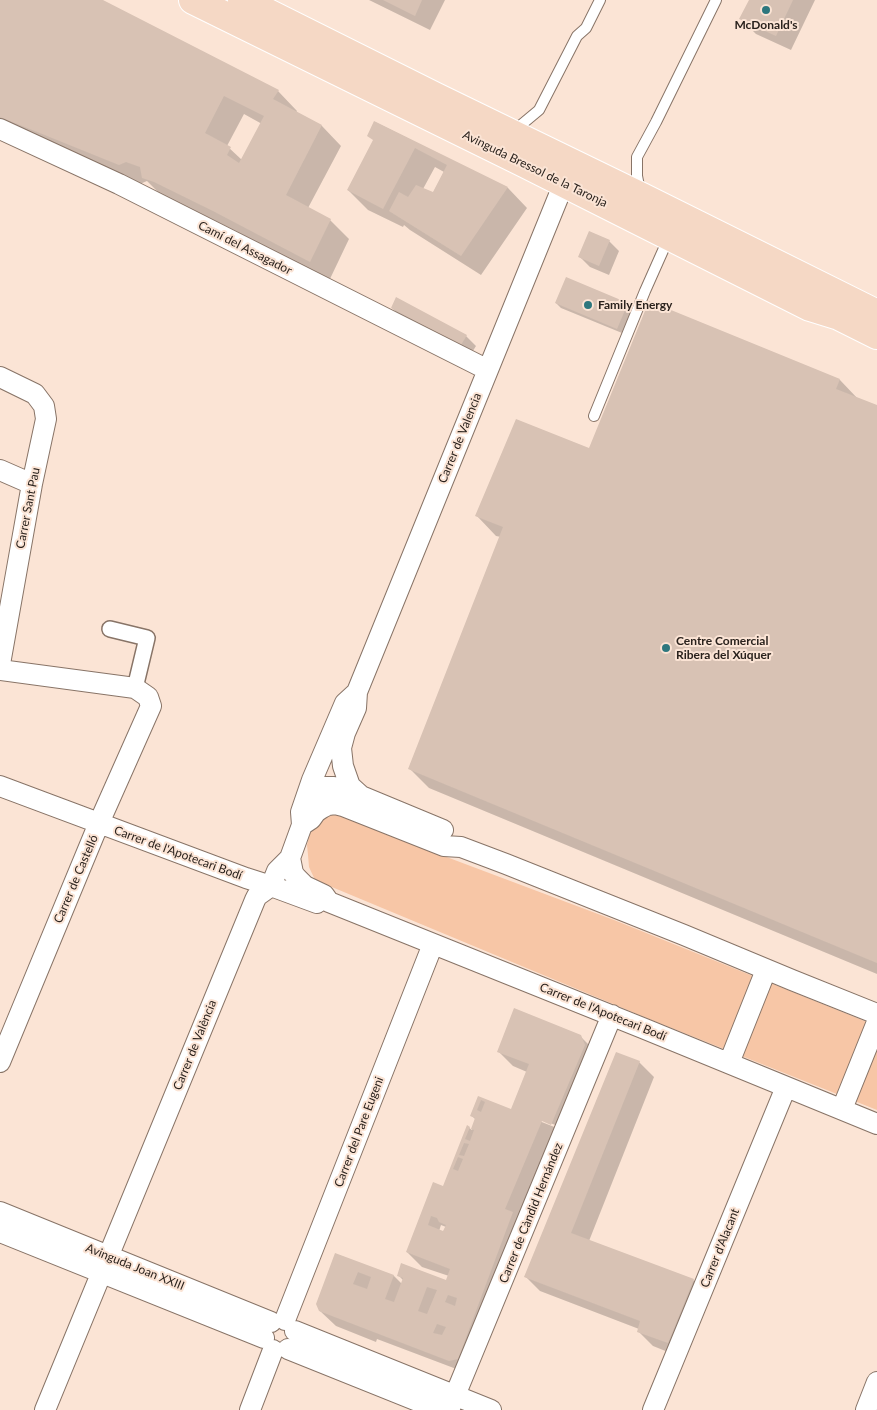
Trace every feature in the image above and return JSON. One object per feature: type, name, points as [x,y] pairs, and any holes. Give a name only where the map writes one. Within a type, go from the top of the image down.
[{"type":"main road","name":"Avinguda Bressol de la Taronja","points":[[193,0],[810,307],[839,316],[877,335]]},
{"type":"main road","name":"Avinguda Bressol de la Taronja","points":[[242,0],[877,314]]},
{"type":"street","name":"Camí del Assagador","points":[[0,129],[119,184],[488,370]]},
{"type":"street","name":"Carrer de Valencia","points":[[357,692],[564,183]]},
{"type":"street","name":"Carrer Sant Pau","points":[[0,378],[35,394],[44,406],[46,419],[32,484],[0,664]]},
{"type":"street","points":[[0,470],[32,484]]},
{"type":"street","points":[[0,670],[141,692],[147,638],[110,629]]},
{"type":"street","name":"Carrer de Castelló","points":[[0,1062],[99,823],[151,706],[141,692]]},
{"type":"street","points":[[355,791],[343,766],[342,748],[345,733],[356,708],[357,692]]},
{"type":"street","name":"Carrer de València","points":[[45,1410],[255,900],[257,896],[271,886],[277,871],[290,858],[302,825],[301,812],[312,780],[345,703],[357,692]]},
{"type":"street","name":"Carrer de l'Apotecari Bodí","points":[[0,786],[246,878],[320,903],[329,902],[612,1015],[877,1124]]},
{"type":"street","points":[[308,793],[319,787],[334,787],[355,791],[442,830],[461,847]]},
{"type":"street","points":[[302,825],[328,805],[335,804],[367,814],[444,846],[461,847],[684,934],[766,970],[877,1014]]},
{"type":"street","name":"Carrer de l'Apotecari Bodí","points":[[290,858],[293,873],[296,877],[305,886],[324,895],[329,902]]},
{"type":"street","name":"Carrer del Pare Eugeni","points":[[250,1410],[433,944]]},
{"type":"street","points":[[730,1063],[766,970]]},
{"type":"street","name":"Carrer de Càndid Hernández","points":[[452,1403],[612,1015]]},
{"type":"street","points":[[842,1110],[877,1022]]},
{"type":"street","name":"Carrer d'Alacant","points":[[653,1410],[786,1087]]},
{"type":"street","name":"Avinguda Joan XXIII","points":[[0,1212],[104,1264],[279,1335],[452,1403],[491,1410]]},
{"type":"street","name":"Avinguda Joan XXIII","points":[[0,1232],[104,1264]]},
{"type":"street","name":"Avinguda Joan XXIII","points":[[279,1335],[440,1410]]},
{"type":"street","points":[[866,1410],[877,1382]]},
{"type":"lane","points":[[507,131],[521,125],[539,110],[577,36],[586,28],[600,0]]},
{"type":"lane","points":[[642,197],[636,176],[637,157],[716,0]]},
{"type":"lane","points":[[594,416],[645,290],[670,236]]},
{"type":"shaded area","points":[[334,812],[428,850],[614,920],[877,1026],[877,1110],[649,1019],[315,880],[309,867],[307,845],[310,833],[318,821]]},
{"type":"building","points":[[0,0],[103,0],[279,90],[273,99],[322,125],[286,195],[331,219],[310,262],[213,211],[142,178],[140,167],[126,162],[119,165],[0,117]],"holes":[[[224,96],[264,116],[239,163],[227,155],[231,147],[205,133]]]},
{"type":"building","points":[[383,0],[422,0],[415,16]]},
{"type":"building","name":"McDonald's","points":[[749,0],[793,0],[776,36],[739,19]]},
{"type":"building","points":[[374,121],[508,187],[461,256],[389,211],[399,192],[408,197],[416,185],[433,192],[447,165],[415,148],[383,209],[347,190],[373,140],[367,136]]},
{"type":"building","points":[[589,231],[610,240],[599,266],[578,257]]},
{"type":"building","points":[[566,277],[628,303],[617,329],[555,303]]},
{"type":"building","points":[[396,297],[467,335],[461,345],[391,308]]},
{"type":"building","name":"Centre Comercial Ribera del Xúquer","points":[[649,301],[840,379],[836,389],[877,405],[877,963],[408,769],[503,527],[475,516],[516,419],[589,448]]},
{"type":"building","points":[[514,1008],[581,1035],[585,1045],[551,1125],[542,1121],[505,1209],[513,1212],[458,1359],[449,1361],[319,1311],[316,1304],[335,1253],[394,1275],[385,1299],[394,1302],[403,1278],[397,1276],[401,1263],[446,1280],[450,1269],[406,1252],[433,1182],[443,1186],[467,1125],[470,1127],[465,1139],[470,1141],[474,1130],[471,1129],[475,1118],[470,1116],[478,1096],[511,1109],[529,1064],[497,1052]],"holes":[[[481,1100],[485,1102],[481,1112],[477,1110]],[[464,1143],[469,1144],[464,1156],[459,1155]],[[458,1157],[463,1159],[458,1171],[453,1169]],[[431,1216],[446,1225],[443,1231],[428,1225]],[[358,1272],[371,1277],[367,1289],[353,1284]],[[427,1287],[437,1290],[427,1314],[418,1311]],[[448,1295],[457,1298],[455,1306],[445,1302]],[[437,1324],[446,1327],[442,1335],[433,1333]]]},
{"type":"building","points":[[616,1052],[640,1061],[571,1233],[694,1279],[668,1343],[637,1332],[640,1321],[524,1277]]},
{"type":"place","name":"McDonald's","points":[[766,10]]},
{"type":"place","name":"Family Energy","points":[[588,305]]},
{"type":"place","name":"Centre Comercial Ribera del Xúquer","points":[[666,648]]}]
